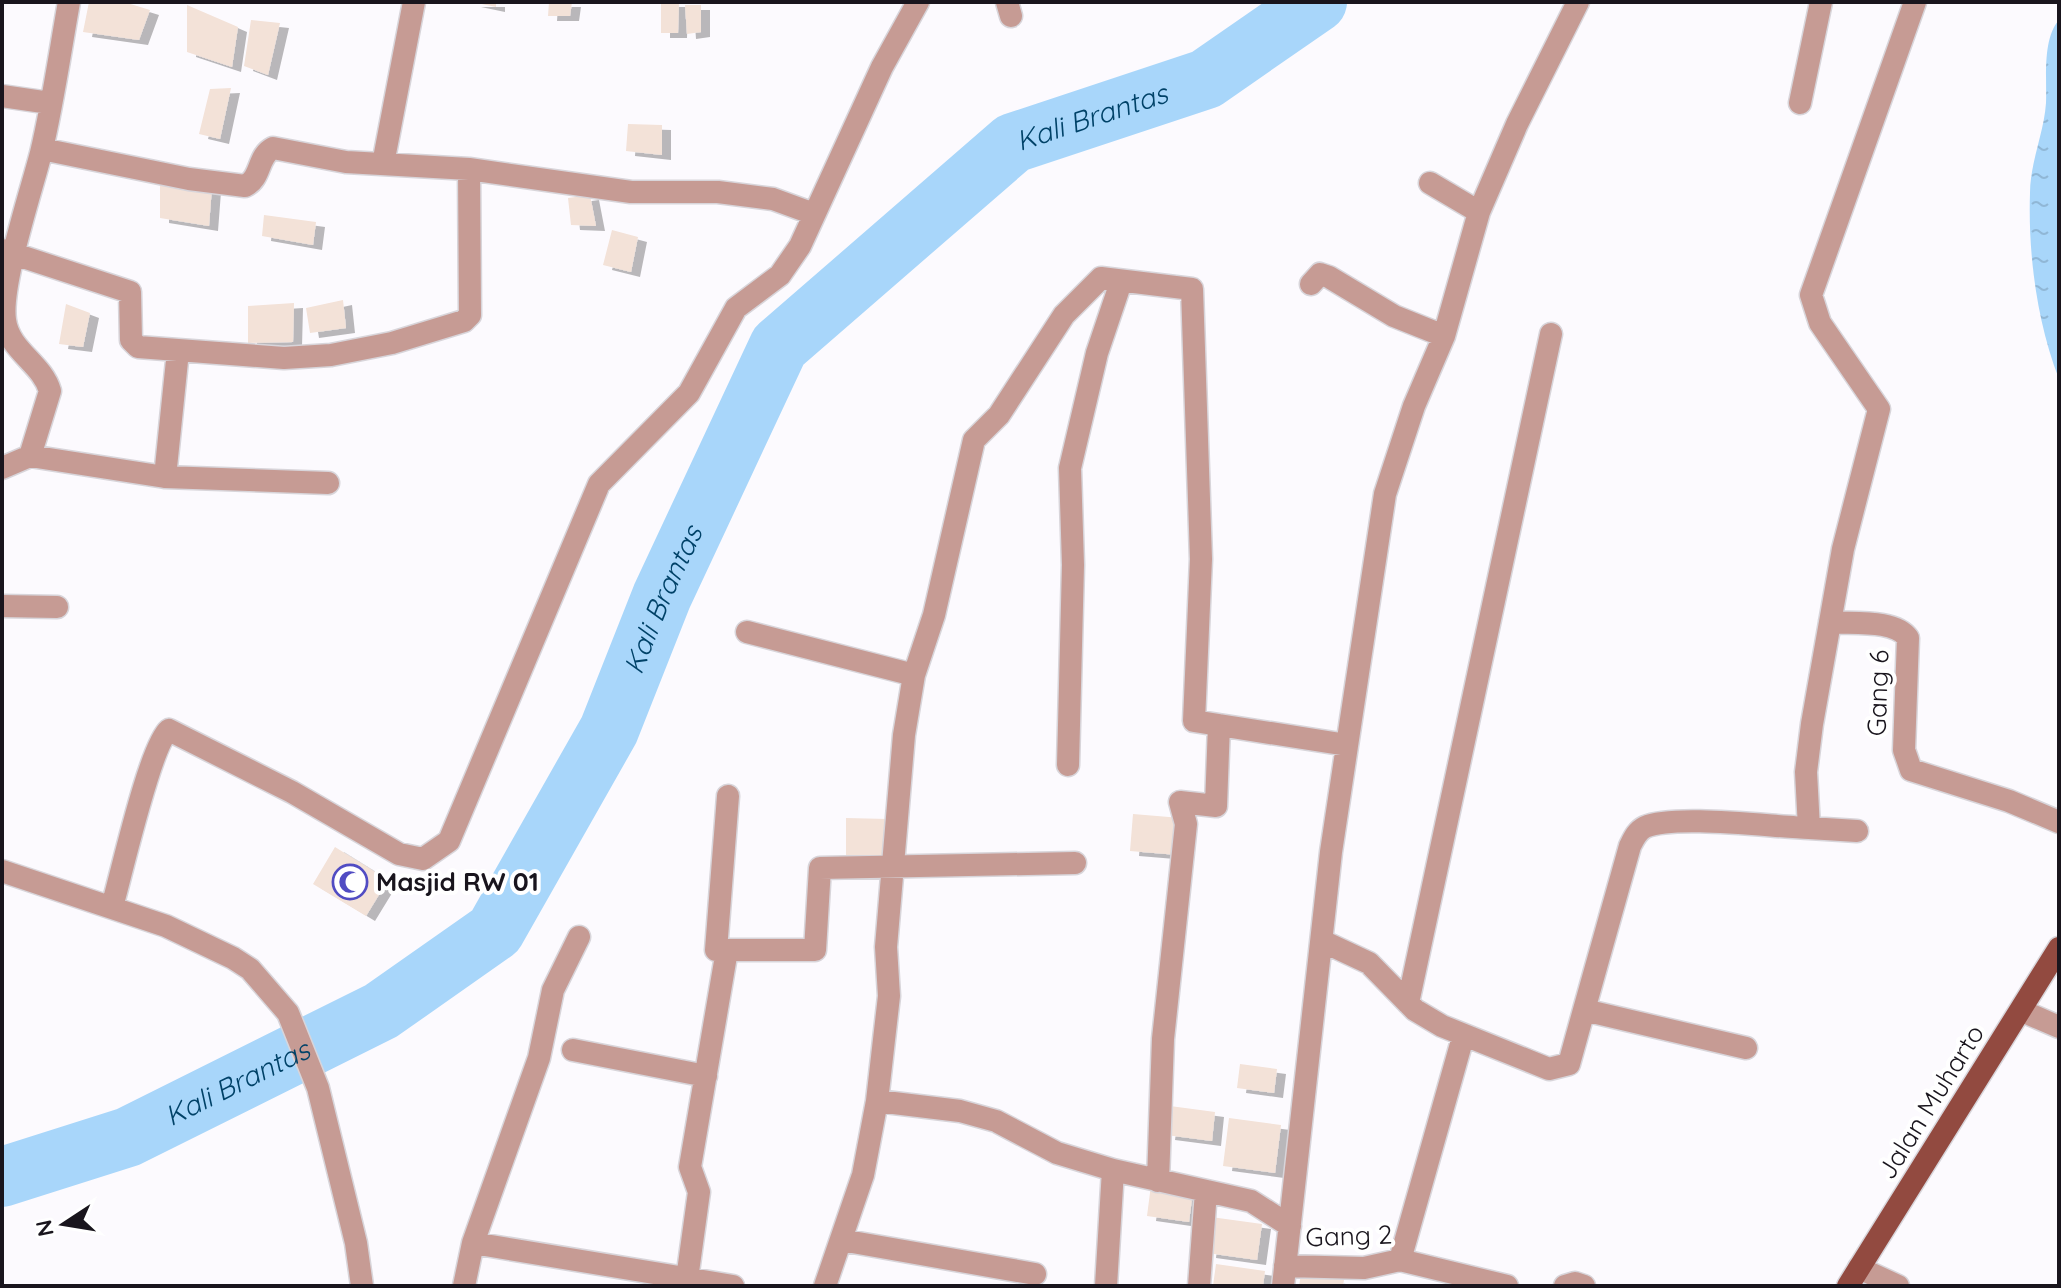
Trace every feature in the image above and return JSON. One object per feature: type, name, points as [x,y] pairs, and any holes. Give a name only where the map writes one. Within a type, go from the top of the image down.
[{"type":"main road","name":"Jalan Muharto","points":[[1854,1277],[2059,948]]},
{"type":"street","points":[[30,456],[50,391],[47,380],[9,338],[4,319],[9,251],[42,149],[69,2]]},
{"type":"street","points":[[383,164],[414,2]]},
{"type":"street","points":[[112,907],[153,761],[163,735],[169,730],[292,792],[399,854],[423,859],[449,841],[599,484],[689,393],[736,308],[780,275],[800,246],[882,67],[918,2]]},
{"type":"street","points":[[1284,1276],[1331,852],[1385,494],[1414,406],[1444,336],[1479,212],[1517,124],[1578,2]]},
{"type":"street","points":[[1800,103],[1821,2]]},
{"type":"street","points":[[1809,828],[1806,772],[1830,622],[1843,549],[1879,409],[1820,323],[1811,295],[1915,2]]},
{"type":"street","points":[[2,96],[50,103]]},
{"type":"street","points":[[42,149],[235,186],[250,184],[256,178],[264,154],[273,148],[346,162],[469,169],[631,192],[718,192],[773,199],[814,214]]},
{"type":"street","points":[[9,251],[130,292],[131,340],[144,349],[284,358],[331,355],[392,343],[464,321],[471,307],[469,169]]},
{"type":"street","points":[[1430,183],[1479,212]]},
{"type":"street","points":[[1311,284],[1320,274],[1329,277],[1394,316],[1444,336]]},
{"type":"street","points":[[825,1286],[863,1175],[877,1101],[889,996],[886,947],[904,735],[914,675],[934,615],[974,440],[999,415],[1064,315],[1101,278],[1192,289],[1201,559],[1194,721],[1347,745]]},
{"type":"street","points":[[1068,765],[1073,565],[1070,468],[1097,353],[1121,282]]},
{"type":"street","points":[[1408,1003],[1551,334]]},
{"type":"street","points":[[165,477],[178,351]]},
{"type":"street","points":[[2,468],[30,456],[165,477],[328,483]]},
{"type":"street","points":[[2,606],[57,607]]},
{"type":"street","name":"Gang 6","points":[[1830,622],[1889,627],[1902,631],[1908,638],[1904,750],[1905,761],[1911,770],[2009,801],[2059,822]]},
{"type":"street","points":[[747,632],[914,675]]},
{"type":"street","points":[[1158,1181],[1163,1039],[1186,824],[1180,802],[1216,806],[1219,725]]},
{"type":"street","points":[[728,796],[716,950],[815,950],[820,868],[1075,863]]},
{"type":"street","points":[[1322,941],[1369,963],[1408,1003],[1463,1037],[1557,1070],[1569,1064],[1630,846],[1638,831],[1649,825],[1676,823],[1857,831]]},
{"type":"street","points":[[2,871],[166,926],[250,969],[288,1013],[318,1088],[356,1243],[362,1286]]},
{"type":"street","points":[[464,1286],[473,1243],[539,1058],[553,990],[579,937]]},
{"type":"street","points":[[687,1279],[699,1192],[690,1167],[727,950]]},
{"type":"street","points":[[1584,1010],[1746,1048]]},
{"type":"street","points":[[2022,1011],[2059,1027]]},
{"type":"street","points":[[1400,1260],[1463,1037]]},
{"type":"street","points":[[573,1050],[706,1076]]},
{"type":"street","points":[[877,1101],[960,1111],[996,1121],[1057,1153],[1113,1170],[1251,1201],[1290,1226]]},
{"type":"street","points":[[1106,1286],[1113,1170]]},
{"type":"street","points":[[1199,1286],[1206,1191]]},
{"type":"street","points":[[841,1240],[1035,1274]]},
{"type":"street","points":[[473,1243],[733,1286]]},
{"type":"street","name":"Gang 2","points":[[1284,1276],[1362,1277],[1400,1260],[1507,1286]]},
{"type":"street","points":[[1854,1277],[1898,1286]]},
{"type":"street","points":[[1565,1286],[1584,1286]]},
{"type":"water","points":[[2059,20],[2059,379],[2040,311],[2032,264],[2030,216],[2031,182],[2046,103],[2048,48]]},
{"type":"building","points":[[89,2],[124,2],[150,10],[139,40],[83,32]]},
{"type":"building","points":[[472,2],[496,2],[496,7]]},
{"type":"building","points":[[549,2],[572,2],[570,16],[548,16]]},
{"type":"building","points":[[661,2],[679,2],[678,33],[661,33]]},
{"type":"building","points":[[187,5],[238,27],[232,67],[187,52]]},
{"type":"building","points":[[685,5],[701,5],[701,32],[687,34]]},
{"type":"building","points":[[251,20],[280,23],[268,75],[244,66]]},
{"type":"building","points":[[231,88],[220,139],[199,134],[210,89]]},
{"type":"building","points":[[628,124],[662,125],[662,155],[626,151]]},
{"type":"building","points":[[160,185],[212,187],[209,226],[160,218]]},
{"type":"building","points":[[590,195],[596,226],[571,225],[568,198]]},
{"type":"building","points":[[264,215],[316,222],[313,245],[262,236]]},
{"type":"building","points":[[612,230],[638,237],[631,272],[603,265]]},
{"type":"building","points":[[343,300],[346,328],[310,333],[306,308]]},
{"type":"building","points":[[294,303],[293,342],[248,343],[248,306]]},
{"type":"building","points":[[66,304],[90,313],[83,347],[59,344]]},
{"type":"building","points":[[1133,814],[1181,818],[1178,855],[1130,851]]},
{"type":"building","points":[[846,818],[888,819],[887,867],[846,866]]},
{"type":"building","name":"Masjid RW 01","points":[[335,847],[388,880],[366,916],[313,884]]},
{"type":"building","points":[[1240,1064],[1277,1069],[1274,1093],[1237,1088]]},
{"type":"building","points":[[1170,1106],[1215,1112],[1212,1141],[1166,1135]]},
{"type":"building","points":[[1229,1118],[1281,1125],[1275,1173],[1223,1166]]},
{"type":"building","points":[[1151,1185],[1193,1191],[1189,1222],[1147,1216]]},
{"type":"building","points":[[1211,1217],[1262,1224],[1257,1260],[1207,1253]]},
{"type":"building","points":[[1216,1264],[1265,1271],[1263,1286],[1213,1286]]},
{"type":"building","points":[[1301,1274],[1344,1280],[1343,1286],[1299,1286]]},
{"type":"waterway","name":"Kali Brantas","points":[[2,1177],[128,1137],[381,1011],[495,931],[609,730],[662,596],[779,346],[1013,143],[1206,79],[1317,2]]},
{"type":"place","name":"Masjid RW 01","points":[[350,882]]}]
